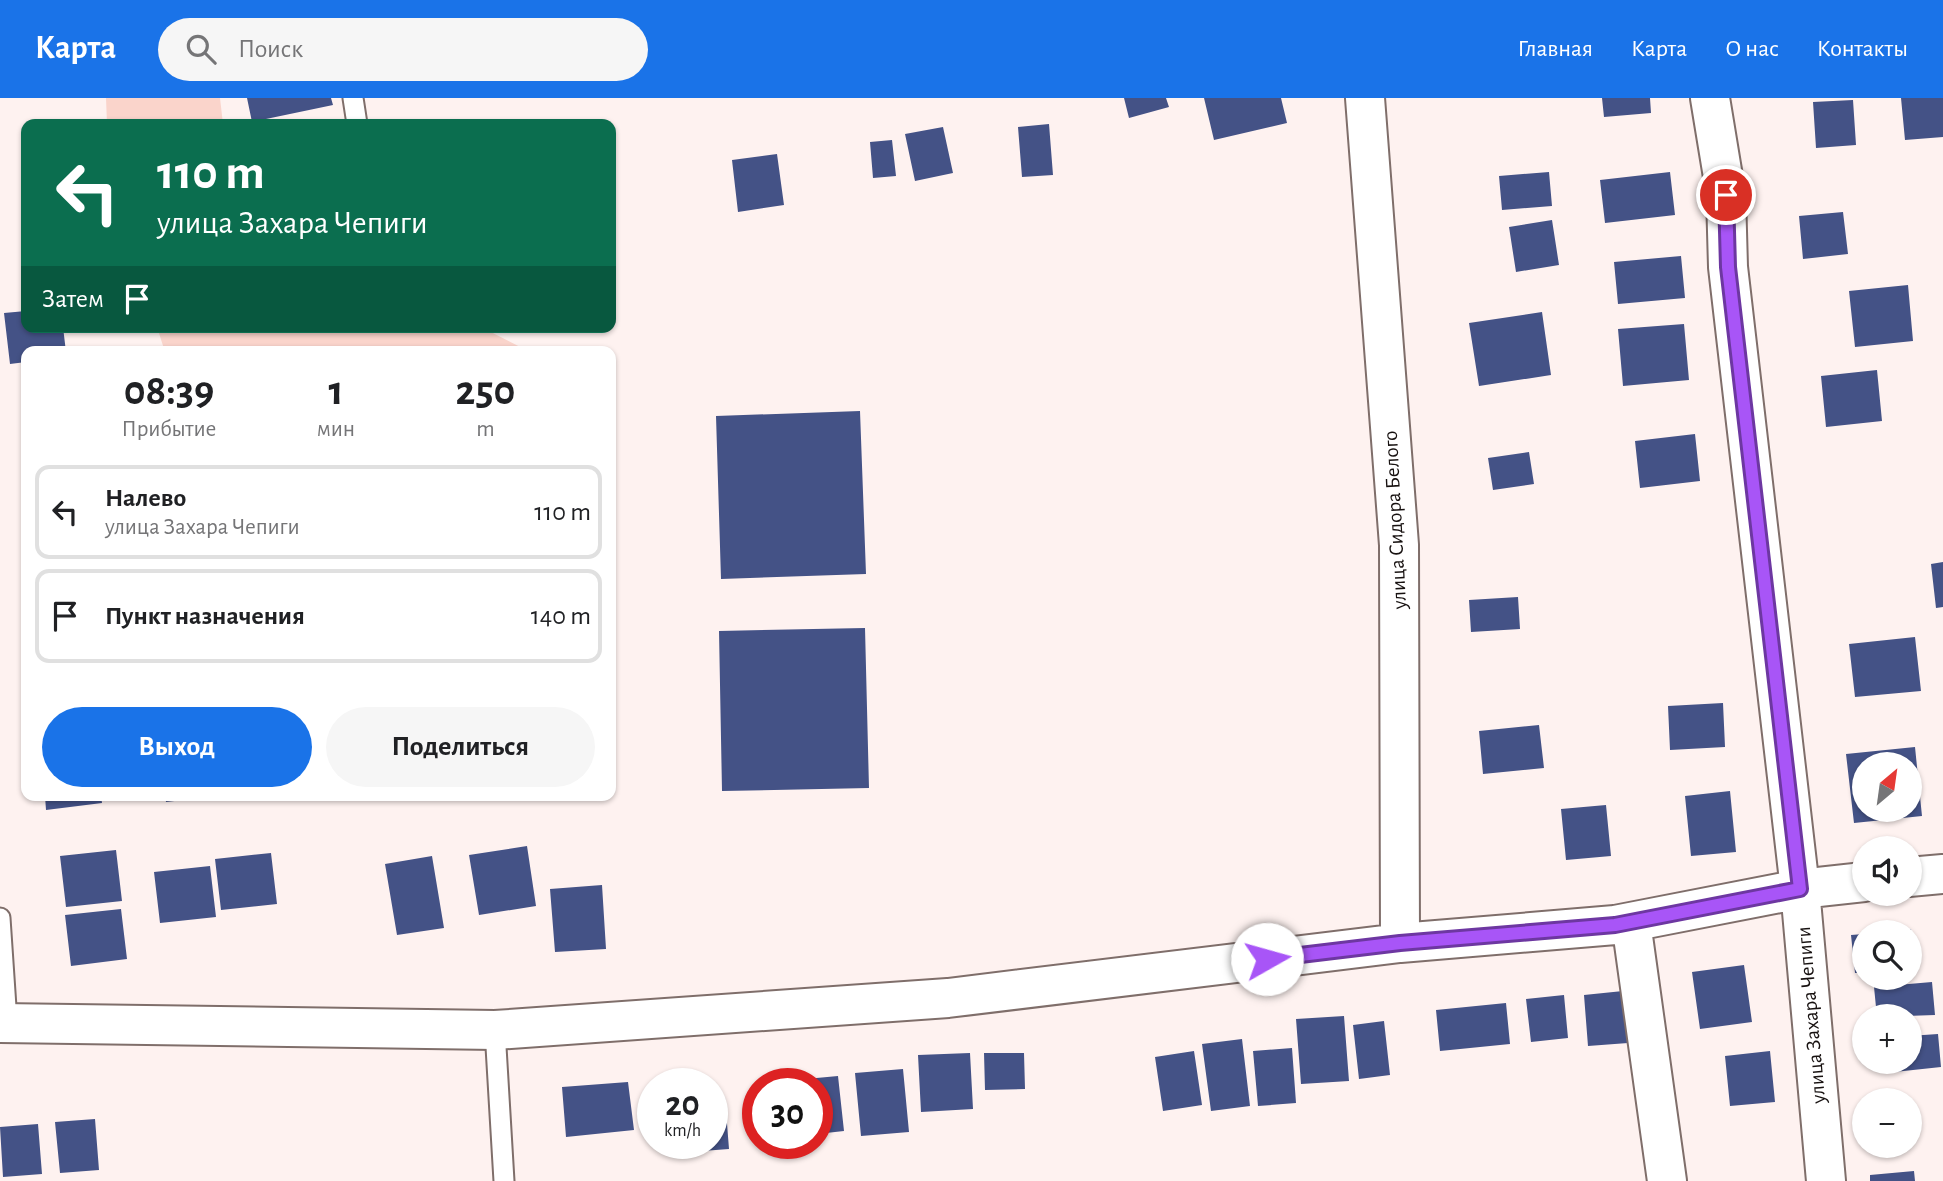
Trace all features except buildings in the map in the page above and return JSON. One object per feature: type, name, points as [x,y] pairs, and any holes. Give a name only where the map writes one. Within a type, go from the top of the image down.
[{"type":"street","name":"улица Сидора Белого","points":[[1365,98],[1399,545],[1400,943]]},
{"type":"street","name":"улица Захара Чепиги","points":[[1710,98],[1726,195],[1728,267],[1800,889],[1826,1181]]},
{"type":"street","points":[[1922,876],[1943,874]]},
{"type":"street","points":[[4,1022],[495,1030],[948,998],[1400,943],[1615,925],[1800,889],[1852,883]]},
{"type":"street","points":[[1631,922],[1667,1181]]},
{"type":"lane","points":[[353,98],[356,119]]},
{"type":"lane","points":[[0,918],[4,1022]]},
{"type":"lane","points":[[495,1030],[504,1181]]},
{"type":"shaded area","points":[[106,98],[220,98],[222,119],[107,119]]},
{"type":"shaded area","points":[[159,333],[493,333],[518,346],[163,346]]},
{"type":"route","points":[[1267,959],[1400,943],[1615,925],[1800,889],[1728,267],[1726,195]]}]
